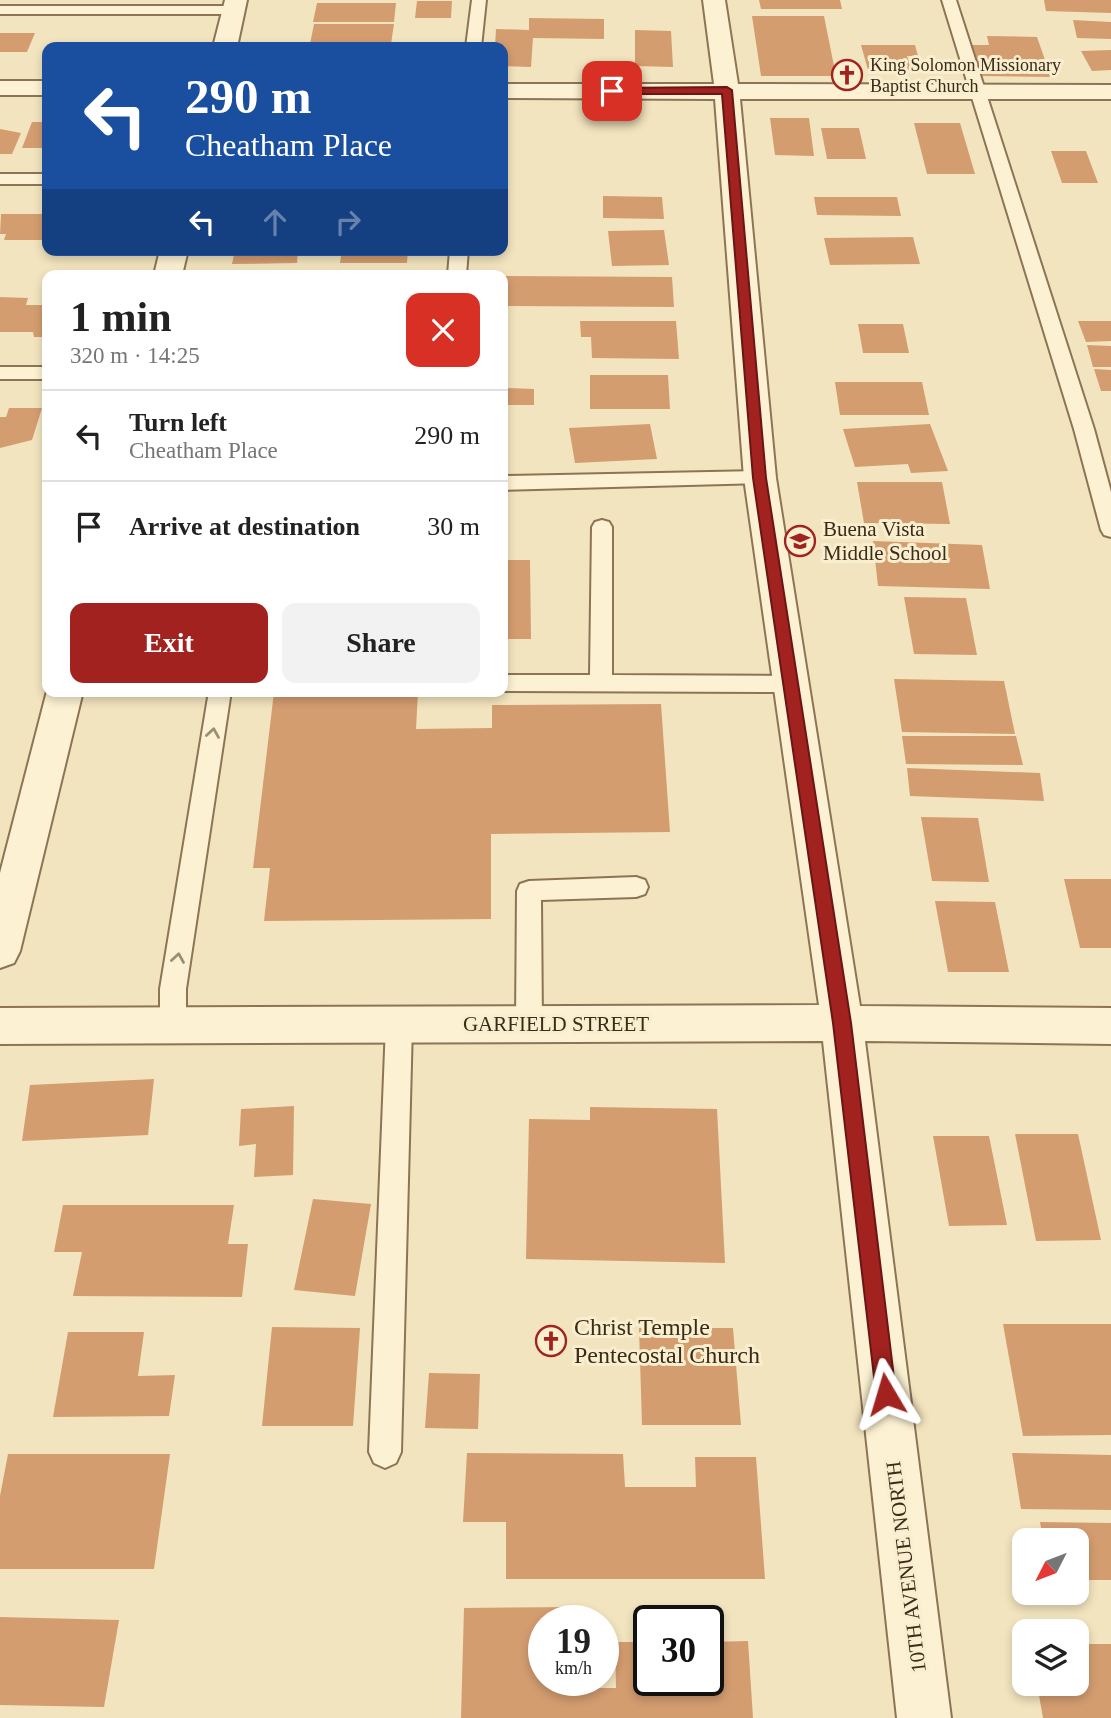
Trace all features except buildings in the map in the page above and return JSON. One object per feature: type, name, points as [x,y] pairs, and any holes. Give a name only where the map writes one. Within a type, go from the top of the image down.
[{"type":"street","name":"10TH AVENUE NORTH","points":[[714,0],[727,90],[760,478],[842,1023],[924,1718]]},
{"type":"street","points":[[226,42],[235,5]]},
{"type":"street","points":[[0,88],[42,88]]},
{"type":"street","points":[[508,91],[1111,92]]},
{"type":"street","points":[[0,951],[64,697]]},
{"type":"street","name":"GARFIELD STREET","points":[[0,1026],[842,1023],[1111,1026]]},
{"type":"lane","points":[[475,42],[480,0]]},
{"type":"lane","points":[[949,0],[1084,429],[1111,530]]},
{"type":"lane","points":[[0,10],[235,5]]},
{"type":"lane","points":[[0,179],[42,179]]},
{"type":"lane","points":[[0,373],[42,373]]},
{"type":"lane","points":[[508,482],[760,478]]},
{"type":"lane","points":[[601,527],[601,683]]},
{"type":"lane","points":[[508,683],[791,684]]},
{"type":"lane","points":[[173,1026],[173,989],[219,697]]},
{"type":"lane","points":[[529,1024],[528,891],[636,887]]},
{"type":"lane","points":[[385,1452],[399,1024]]},
{"type":"place","name":"King Solomon Missionary Baptist Church","points":[[847,75]]},
{"type":"place","name":"Buena Vista Middle School","points":[[800,541]]},
{"type":"place","name":"Christ Temple Pentecostal Church","points":[[551,1341]]},
{"type":"route","points":[[612,91],[727,90],[760,478],[842,1023],[886,1394]]}]
